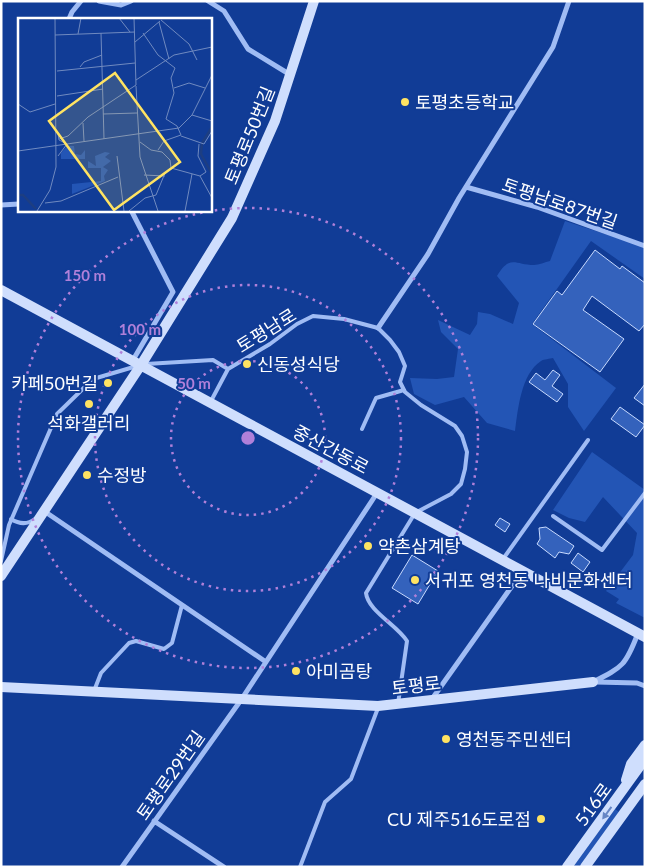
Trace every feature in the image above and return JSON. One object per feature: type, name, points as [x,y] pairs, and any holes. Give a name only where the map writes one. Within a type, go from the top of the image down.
[{"type":"street","points":[[69,18],[81,1]]},
{"type":"street","points":[[99,1],[121,5],[131,1]]},
{"type":"street","points":[[208,1],[224,11],[248,49],[290,75]]},
{"type":"street","name":"토평로50번길","points":[[1,576],[232,218],[275,121],[314,1]]},
{"type":"street","points":[[378,328],[428,254],[466,187],[552,47],[569,1]]},
{"type":"street","name":"토평남로87번길","points":[[466,187],[537,207],[645,246]]},
{"type":"street","points":[[1,205],[18,204]]},
{"type":"street","points":[[132,211],[173,292],[137,363]]},
{"type":"street","name":"중산간동로","points":[[1,290],[642,635]]},
{"type":"street","points":[[241,700],[377,492]]},
{"type":"street","points":[[44,511],[266,662]]},
{"type":"street","points":[[432,700],[522,572]]},
{"type":"street","points":[[642,635],[645,643]]},
{"type":"street","points":[[593,682],[616,671],[629,656],[642,635]]},
{"type":"street","points":[[593,682],[637,683],[645,686]]},
{"type":"street","name":"토평로","points":[[1,687],[378,706],[593,682]]},
{"type":"street","name":"토평로29번길","points":[[122,867],[241,700]]},
{"type":"street","points":[[623,790],[632,764],[645,745]]},
{"type":"street","name":"516로","points":[[567,867],[645,759]]},
{"type":"street","name":"516로","points":[[585,867],[645,784]]},
{"type":"street","points":[[629,806],[645,788]]},
{"type":"street","points":[[154,821],[224,867]]},
{"type":"lane","name":"토평남로","points":[[210,402],[228,369],[270,344],[297,324],[313,316],[344,318],[378,328]]},
{"type":"lane","points":[[378,328],[399,352],[405,366],[400,382],[404,390],[421,405],[455,426],[462,436],[467,452],[461,484],[451,494],[415,513],[366,594],[372,606],[407,641],[398,704]]},
{"type":"lane","name":"토평남로","points":[[1,561],[11,519],[57,414],[93,379],[137,363],[213,360],[228,369]]},
{"type":"lane","points":[[362,429],[376,398],[404,390]]},
{"type":"lane","points":[[502,560],[588,440]]},
{"type":"lane","points":[[553,516],[602,550],[645,492]]},
{"type":"lane","points":[[11,519],[18,523],[29,523],[44,511]]},
{"type":"lane","points":[[94,691],[101,673],[128,644],[136,641],[164,649],[172,643],[182,605]]},
{"type":"lane","points":[[300,867],[325,802],[351,779],[378,706]]},
{"type":"shaded area","points":[[565,221],[645,247],[645,279],[591,241],[532,324],[616,388],[584,431],[568,407],[568,384],[553,358],[541,361],[529,374],[522,393],[515,431],[487,423],[464,397],[435,405],[414,394],[410,378],[437,379],[454,377],[458,349],[441,332],[438,320],[470,335],[477,324],[478,312],[490,314],[513,324],[519,303],[497,276],[509,263],[538,265],[550,261]]},
{"type":"shaded area","points":[[592,452],[645,490],[645,618],[616,603],[619,599],[606,591],[633,555],[637,533],[603,497],[585,522],[569,518],[553,510]]},
{"type":"shaded area","points":[[615,809],[619,812],[579,867],[573,867]]},
{"type":"building","points":[[595,250],[620,269],[622,266],[645,283],[645,324],[639,331],[592,296],[583,310],[624,339],[600,372],[533,324],[557,291],[562,295]]},
{"type":"building","points":[[553,370],[560,375],[552,386],[563,394],[557,402],[529,382],[536,373],[545,380]]},
{"type":"building","points":[[645,384],[645,406],[634,398]]},
{"type":"building","points":[[620,407],[645,425],[636,437],[611,419]]},
{"type":"building","points":[[500,518],[510,524],[505,532],[495,525]]},
{"type":"building","points":[[546,527],[574,546],[569,554],[559,552],[555,558],[537,544],[540,539],[539,528]]},
{"type":"building","points":[[578,553],[590,562],[583,572],[571,563]]},
{"type":"building","name":"서귀포 영천동 나비문화센터","points":[[412,555],[438,571],[418,604],[392,588]]},
{"type":"place","name":"토평초등학교","points":[[405,102]]},
{"type":"place","name":"신동성식당","points":[[247,364]]},
{"type":"place","name":"카페50번길","points":[[108,383]]},
{"type":"place","name":"석화갤러리","points":[[89,404]]},
{"type":"place","name":"수정방","points":[[87,475]]},
{"type":"place","name":"약촌삼계탕","points":[[368,546]]},
{"type":"place","name":"서귀포 영천동 나비문화센터","points":[[415,580]]},
{"type":"place","name":"아미곰탕","points":[[296,671]]},
{"type":"place","name":"영천동주민센터","points":[[446,739]]},
{"type":"place","name":"CU 제주516도로점","points":[[541,819]]}]
